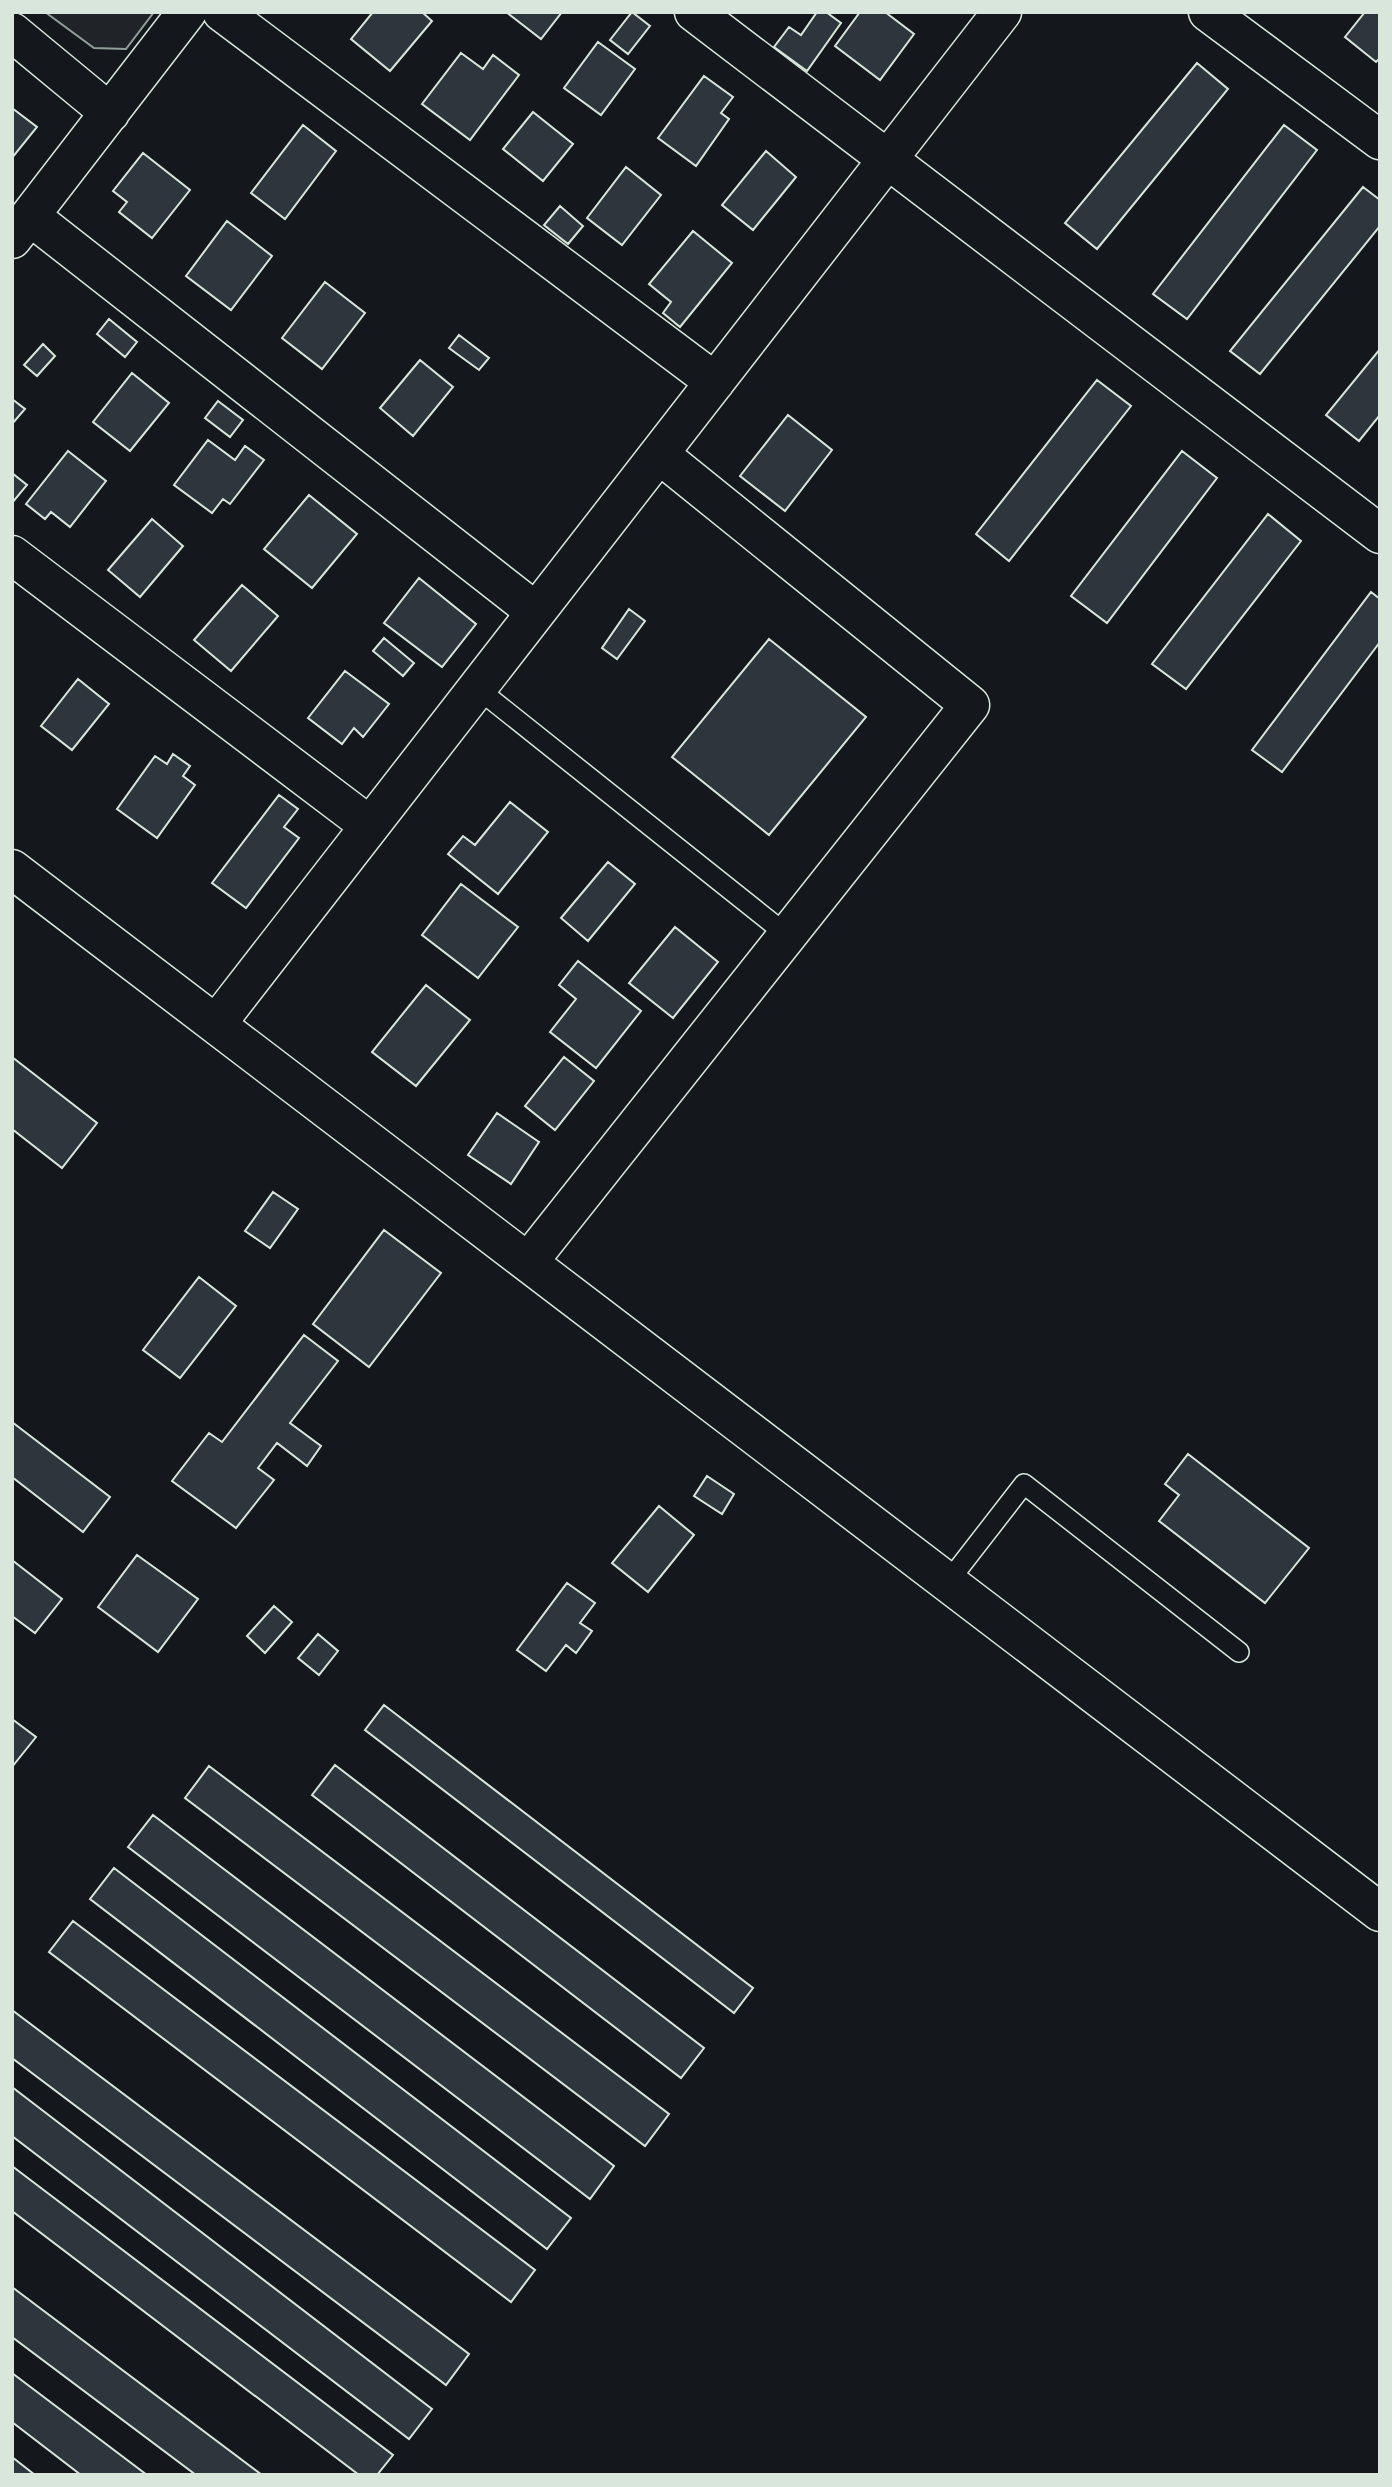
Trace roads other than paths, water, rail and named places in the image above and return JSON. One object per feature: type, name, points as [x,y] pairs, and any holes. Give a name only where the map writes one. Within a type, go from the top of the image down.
[{"type":"street","points":[[187,12],[21,228],[536,612]]},
{"type":"street","points":[[222,12],[715,382]]},
{"type":"street","points":[[694,12],[1380,534]]},
{"type":"street","points":[[217,1023],[1002,12]]},
{"type":"street","points":[[1208,12],[1380,140]]},
{"type":"street","points":[[12,32],[110,113]]},
{"type":"street","points":[[529,1261],[970,705],[659,454]]},
{"type":"street","points":[[12,555],[370,826]]},
{"type":"street","points":[[12,869],[1380,1912]]},
{"type":"lane","points":[[477,688],[787,935]]},
{"type":"lane","points":[[948,1582],[1024,1484],[1239,1652]]}]
